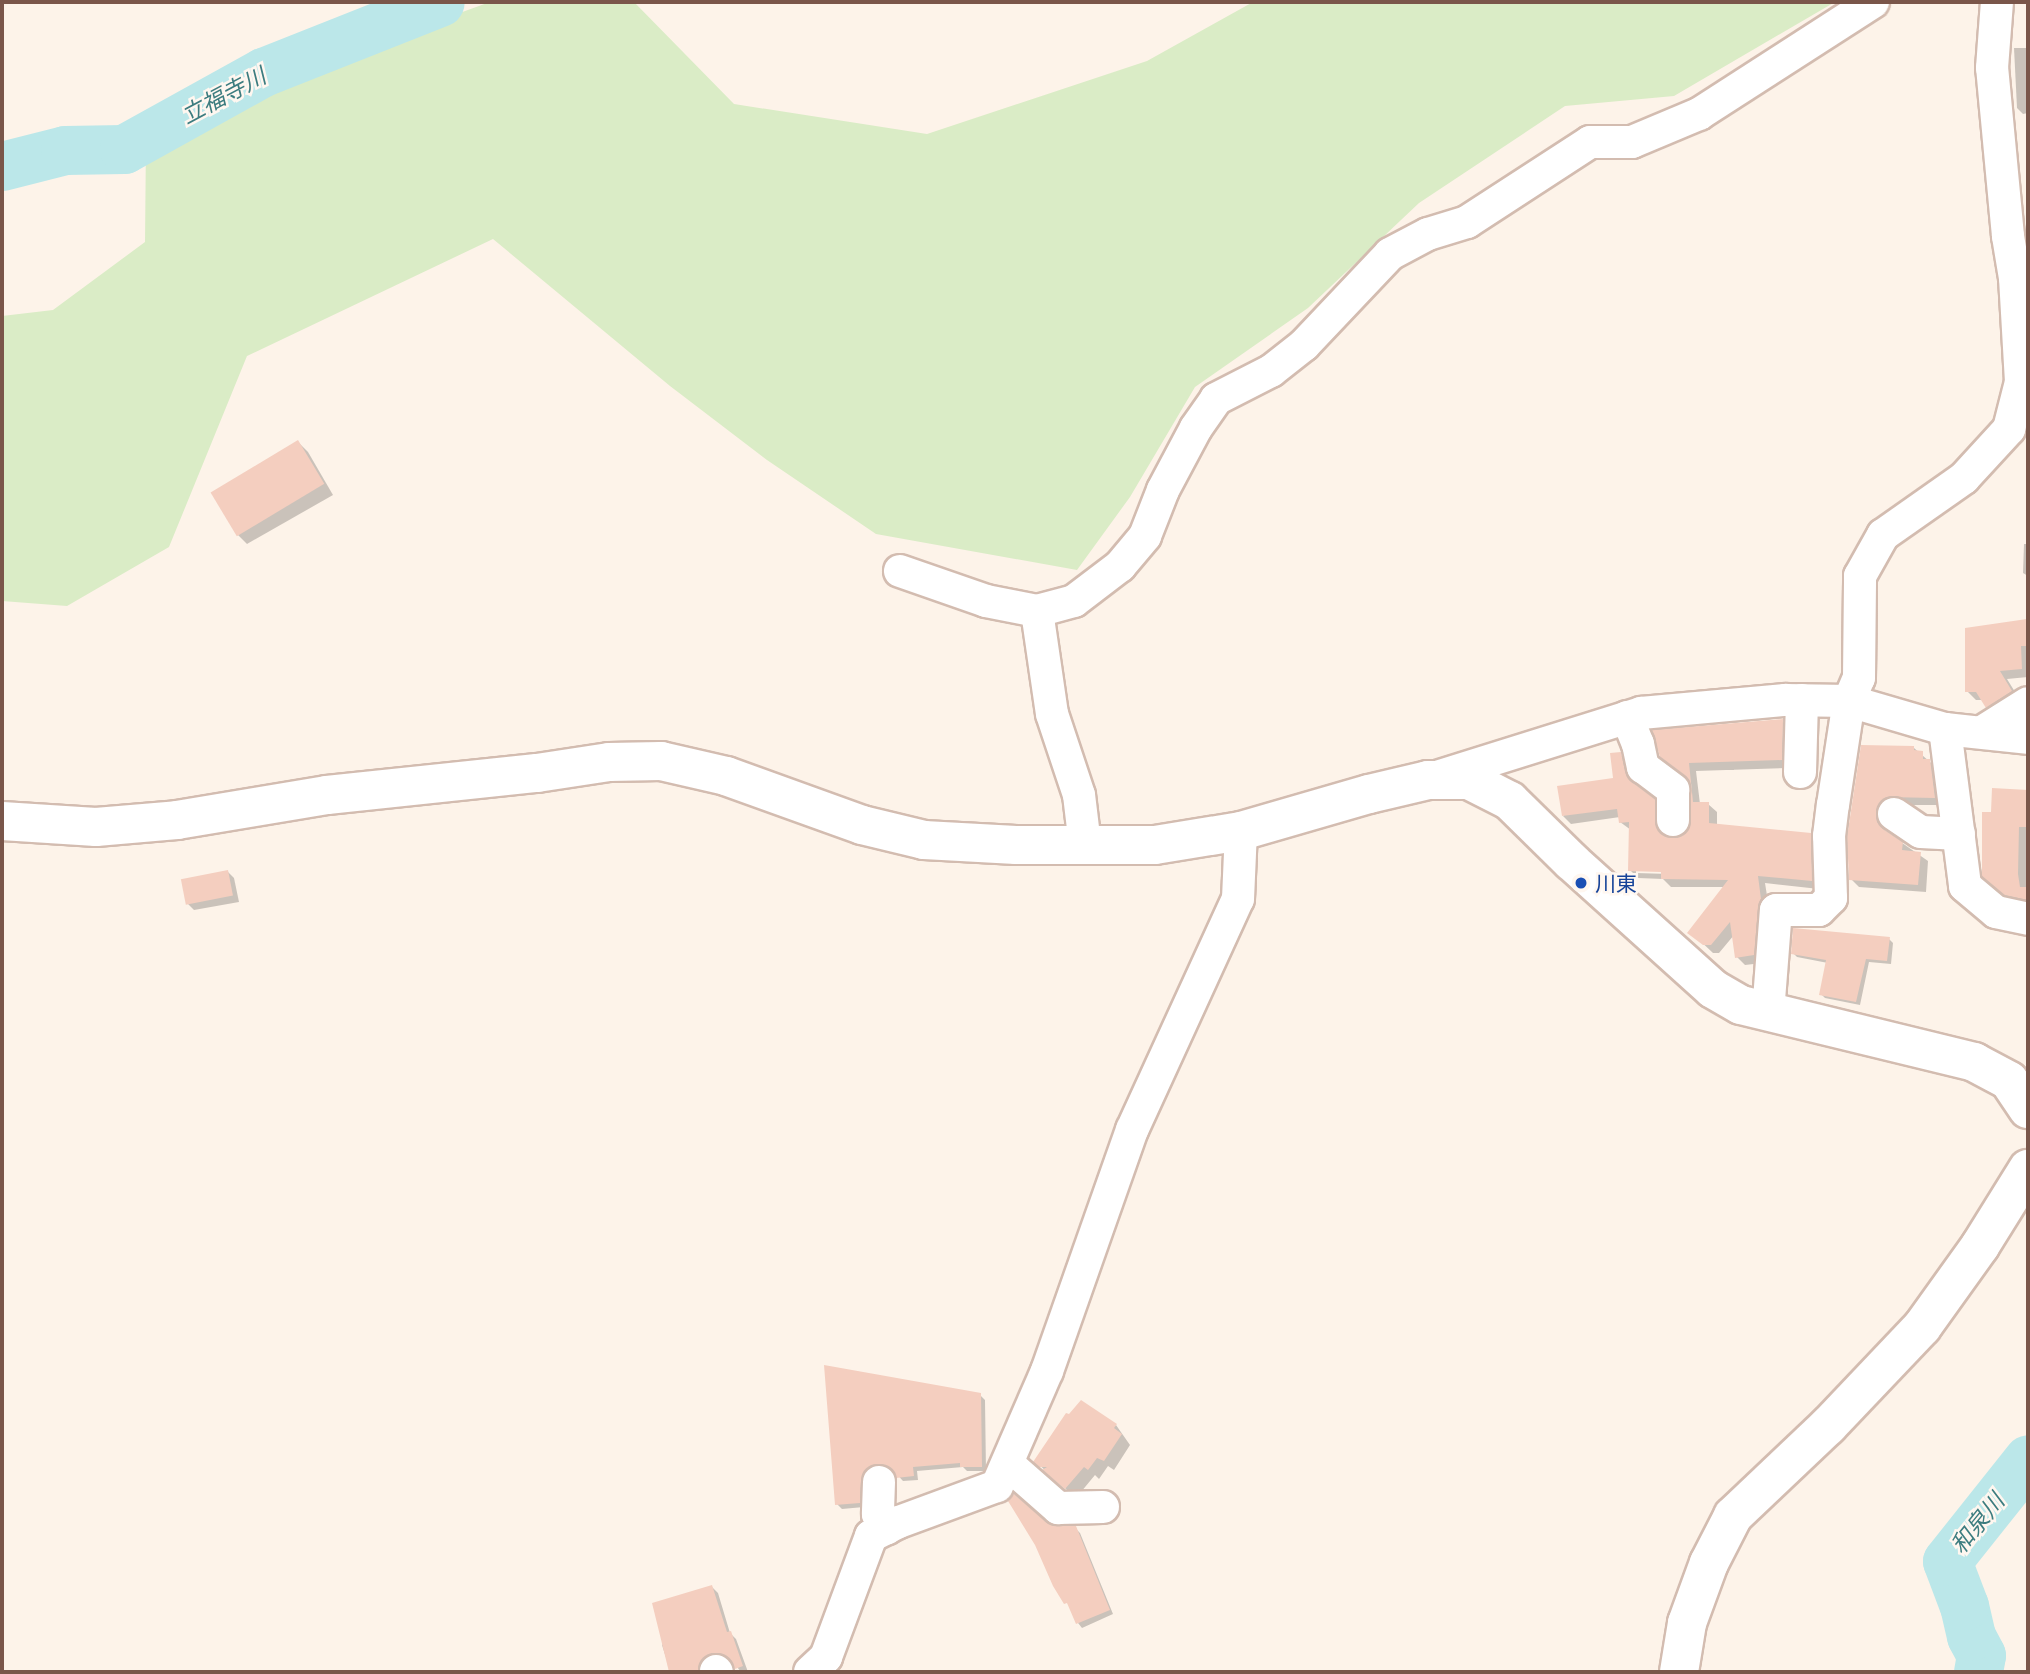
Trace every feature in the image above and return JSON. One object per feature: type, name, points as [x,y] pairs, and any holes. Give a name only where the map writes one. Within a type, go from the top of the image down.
[{"type":"street","points":[[900,571],[986,601],[1037,611],[1074,601],[1120,566],[1144,536],[1163,490],[1196,428],[1216,400],[1271,371],[1304,345],[1390,254],[1428,234],[1467,222],[1590,142],[1632,142],[1699,114],[1873,2]]},
{"type":"street","points":[[1768,1013],[1776,911],[1819,910],[1831,898],[1829,836],[1849,701],[1859,678],[1860,576],[1883,536],[1964,478],[2019,432],[2021,382],[2018,219],[1992,68],[1997,2]]},
{"type":"street","points":[[1037,611],[1052,714],[1079,794],[1085,845]]},
{"type":"street","points":[[1800,772],[1802,700]]},
{"type":"street","points":[[2,821],[96,827],[177,820],[327,794],[537,773],[609,762],[660,761],[726,776],[862,825],[924,840],[1016,845],[1155,845],[1241,831],[1428,780],[1641,713],[1802,700],[1849,701],[1947,729],[2028,703]]},
{"type":"street","points":[[1627,717],[1638,744],[1643,767],[1673,790],[1673,820]]},
{"type":"street","points":[[1981,720],[2028,738]]},
{"type":"street","points":[[1947,729],[1965,886],[1996,912],[2028,919]]},
{"type":"street","points":[[1428,780],[1469,780],[1510,801],[1571,861],[1713,989],[1741,1005],[1974,1062],[2009,1081],[2028,1109]]},
{"type":"street","points":[[1894,814],[1921,832],[1959,834]]},
{"type":"street","points":[[810,1672],[826,1657],[871,1536],[997,1486],[1047,1371],[1132,1130],[1238,899],[1241,831]]},
{"type":"street","points":[[1679,1672],[1687,1623],[1710,1563],[1733,1516],[1828,1426],[1922,1327],[1980,1246],[2028,1169]]},
{"type":"street","points":[[1007,1464],[1058,1508],[1103,1507]]},
{"type":"street","points":[[879,1482],[878,1514],[887,1528]]},
{"type":"green space","points":[[490,2],[634,2],[734,104],[927,134],[1147,61],[1253,2],[1835,2],[1674,96],[1565,106],[1419,203],[1308,308],[1195,387],[1130,497],[1077,570],[876,534],[767,460],[670,386],[493,239],[247,356],[169,547],[67,606],[2,601],[2,316],[53,310],[145,242],[146,139],[277,79]]},
{"type":"building","points":[[298,440],[324,484],[237,536],[211,493]]},
{"type":"building","points":[[2027,619],[2028,646],[2021,646],[2022,669],[2000,671],[2012,691],[1986,708],[1976,692],[1965,692],[1965,628]]},
{"type":"building","points":[[1783,719],[1782,760],[1689,763],[1693,802],[1709,802],[1709,823],[1811,833],[1812,881],[1758,876],[1761,899],[1754,955],[1735,958],[1730,922],[1711,945],[1703,945],[1687,933],[1728,880],[1661,879],[1661,872],[1628,871],[1629,822],[1619,823],[1617,809],[1562,816],[1557,786],[1613,778],[1610,753],[1621,752],[1625,771],[1631,781],[1655,799],[1658,830],[1672,838],[1682,836],[1691,821],[1690,782],[1660,757],[1652,730]]},
{"type":"building","points":[[1861,745],[1914,746],[1914,750],[1923,751],[1923,759],[1930,759],[1935,798],[1886,797],[1876,812],[1877,822],[1883,829],[1903,842],[1902,850],[1921,852],[1918,885],[1849,880],[1847,837]]},
{"type":"building","points":[[1992,788],[2028,790],[2028,827],[2019,827],[2018,874],[2020,887],[2028,887],[2028,900],[2004,895],[1982,877],[1982,812],[1991,812]]},
{"type":"building","points":[[228,870],[233,896],[186,905],[181,879]]},
{"type":"building","points":[[1793,928],[1890,937],[1887,961],[1866,959],[1856,1002],[1819,995],[1826,960],[1791,954]]},
{"type":"building","points":[[824,1365],[981,1393],[982,1467],[960,1467],[960,1463],[913,1467],[914,1476],[896,1478],[888,1466],[871,1466],[864,1472],[861,1481],[860,1503],[835,1505]]},
{"type":"building","points":[[1081,1400],[1117,1424],[1114,1428],[1122,1434],[1104,1461],[1097,1458],[1088,1470],[1084,1467],[1065,1489],[1042,1470],[1047,1467],[1039,1467],[1033,1462],[1066,1413],[1069,1414]]},
{"type":"building","points":[[1014,1494],[1047,1522],[1058,1526],[1076,1526],[1110,1610],[1076,1624],[1067,1603],[1064,1604],[1053,1586],[1035,1545],[1008,1501]]},
{"type":"building","points":[[712,1585],[727,1632],[731,1631],[743,1666],[735,1669],[728,1658],[712,1653],[703,1659],[698,1672],[669,1672],[652,1603]]},
{"type":"waterway","name":"立福寺川","points":[[2,166],[65,150],[124,149],[263,72],[440,2]]},
{"type":"waterway","name":"和泉川","points":[[1978,1672],[1981,1655],[1971,1636],[1964,1606],[1947,1561],[2028,1459]]},
{"type":"place","name":"川東","points":[[1581,883]]}]
